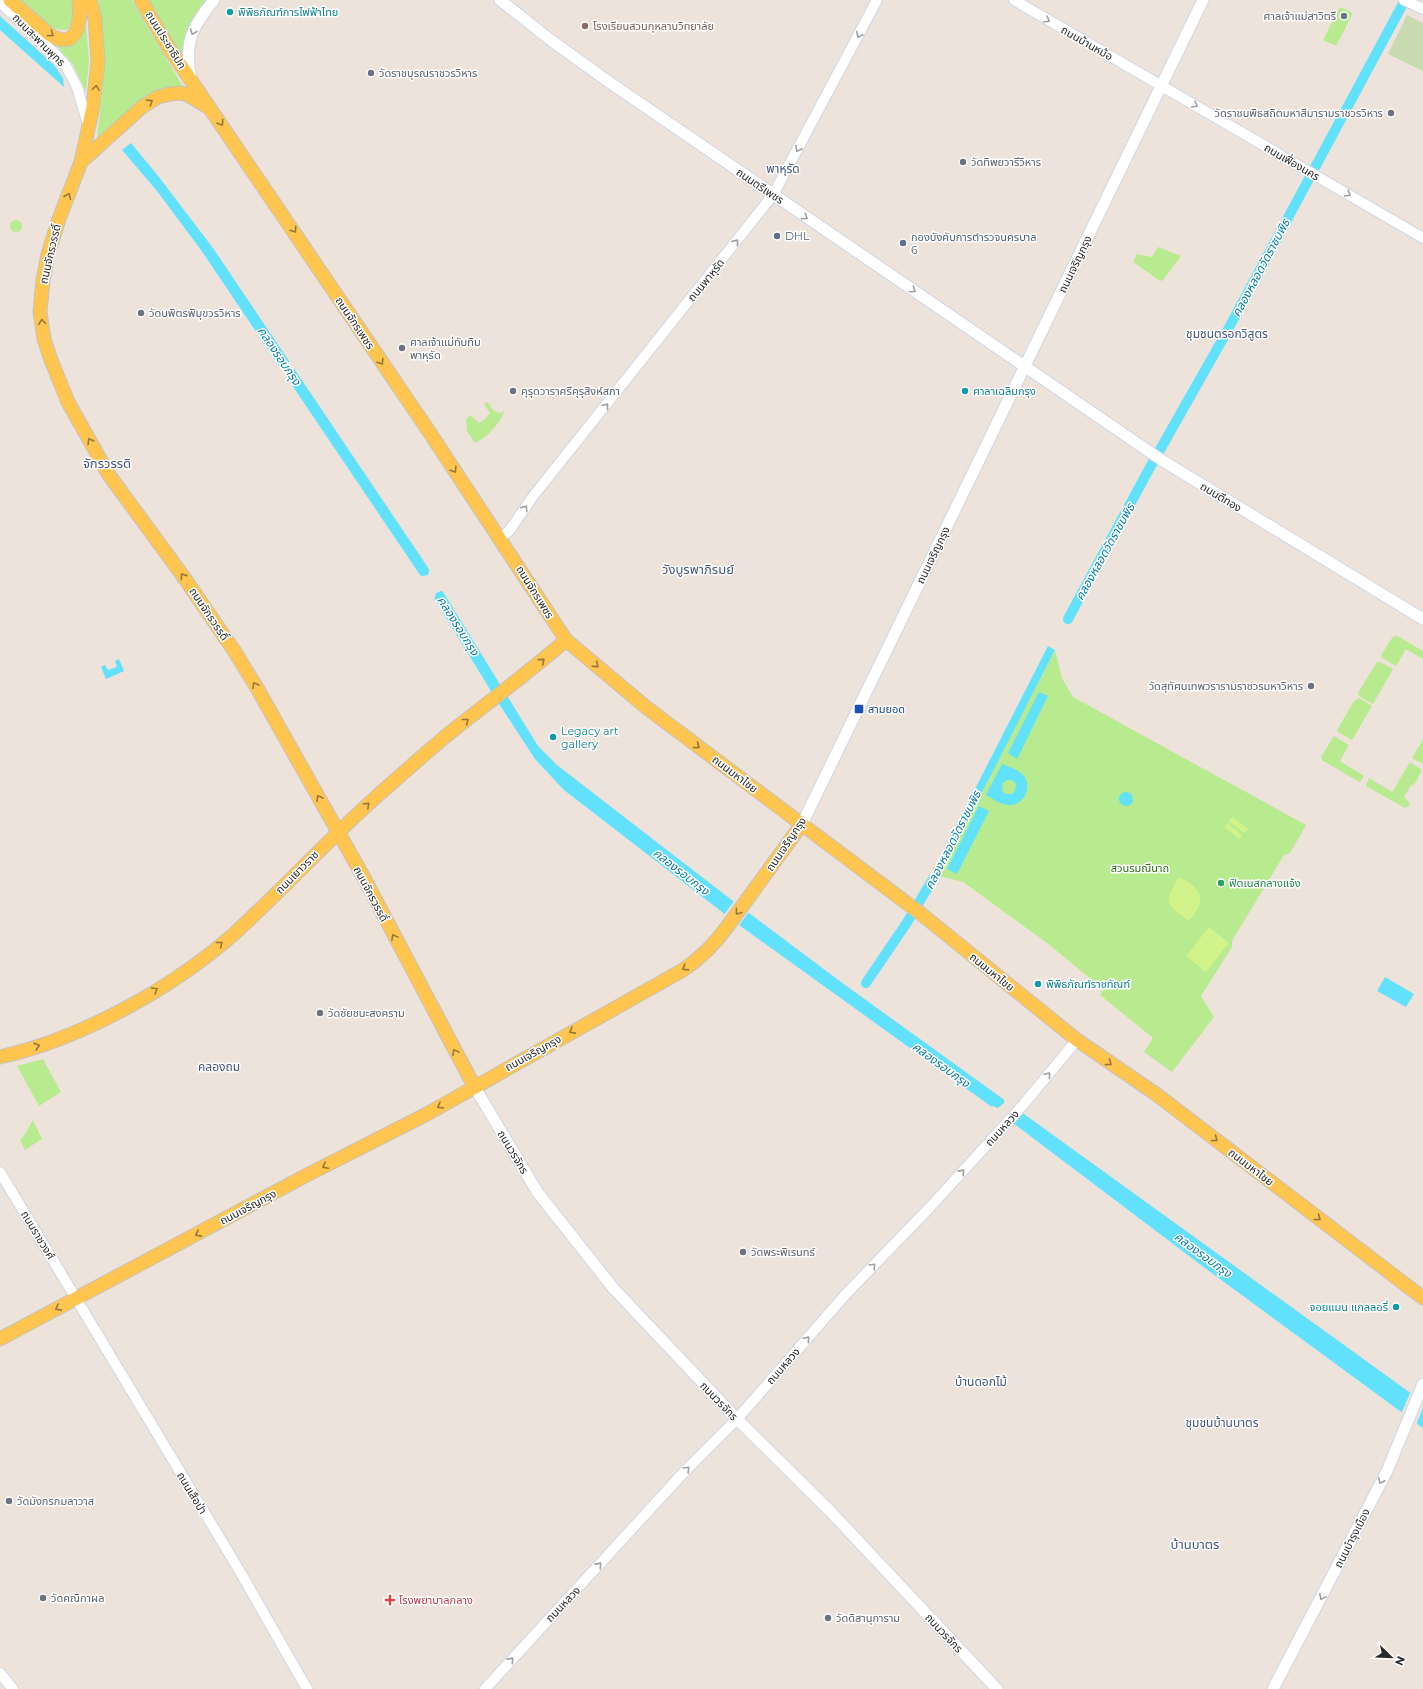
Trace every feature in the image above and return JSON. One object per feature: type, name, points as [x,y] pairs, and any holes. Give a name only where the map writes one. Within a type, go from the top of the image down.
[{"type":"main road","points":[[10,0],[48,34],[55,38],[62,39],[71,37],[79,28],[79,0]]},
{"type":"main road","points":[[89,126],[98,61],[94,19],[90,0]]},
{"type":"main road","name":"ถนนประชาธิปก","points":[[141,0],[169,48],[191,79]]},
{"type":"main road","name":"ถนนจักรเพชร","points":[[214,0],[201,16],[191,36],[188,61],[191,79],[500,538],[566,640]]},
{"type":"main road","name":"ถนนตรีเพชร","points":[[500,0],[574,58],[1024,367]]},
{"type":"main road","name":"ถนนเจริญกรุง","points":[[0,1339],[305,1176],[427,1114],[474,1086],[683,970],[711,948],[802,824],[1203,0]]},
{"type":"main road","points":[[81,162],[142,107],[158,97],[170,94],[188,95],[211,109]]},
{"type":"main road","name":"ถนนจักรวรรดิ์","points":[[89,126],[81,162],[58,219],[42,280],[40,312],[44,339],[60,384],[80,424],[110,475],[162,546],[235,652],[338,832],[474,1086]]},
{"type":"main road","name":"ถนนตีทอง","points":[[1024,367],[1163,461],[1423,619]]},
{"type":"main road","name":"ถนนเยาวราช","points":[[0,1057],[36,1047],[97,1022],[168,982],[212,951],[234,933],[338,832],[413,765],[566,640]]},
{"type":"main road","name":"ถนนมหาไชย","points":[[566,640],[647,708],[913,908],[1077,1040],[1156,1094],[1423,1298]]},
{"type":"main road","name":"ถนนวรจักร","points":[[474,1086],[538,1193],[614,1289],[737,1419],[830,1511],[997,1689]]},
{"type":"main road","name":"ถนนบำรุงเมือง","points":[[1273,1689],[1387,1471],[1423,1384]]},
{"type":"street","name":"ถนนพาหุรัด","points":[[500,538],[509,531],[534,495],[773,195],[877,0]]},
{"type":"street","name":"ถนนบ้านหม้อ","points":[[1014,0],[1161,86]]},
{"type":"street","points":[[1406,1],[1423,9]]},
{"type":"street","name":"ถนนสะพานพุทธ","points":[[0,2],[54,52],[66,66],[77,87],[89,126]]},
{"type":"street","name":"ถนนเฟื่องนคร","points":[[1161,86],[1423,238]]},
{"type":"street","name":"ถนนหลวง","points":[[485,1689],[685,1471],[737,1419],[846,1294],[933,1204],[1023,1105],[1077,1040]]},
{"type":"street","name":"ถนนราชวงศ์","points":[[0,1172],[76,1298]]},
{"type":"street","name":"ถนนเสือป่า","points":[[76,1298],[242,1575],[307,1689]]},
{"type":"street","points":[[0,1672],[13,1689]]},
{"type":"green space","points":[[21,0],[74,0],[73,21],[69,29],[62,30],[49,25]]},
{"type":"green space","points":[[98,0],[132,0],[185,90],[175,90],[96,143],[104,72],[103,37]]},
{"type":"green space","points":[[149,0],[207,0],[190,27],[181,57]]},
{"type":"green space","points":[[1340,7],[1353,13],[1336,46],[1323,40]]},
{"type":"green space","points":[[1407,15],[1423,23],[1423,71],[1388,54]]},
{"type":"green space","points":[[86,26],[89,61],[86,92],[73,64],[52,41],[82,33]]},
{"type":"green space","points":[[14,220],[18,220],[22,226],[18,232],[14,232],[10,228],[10,224]]},
{"type":"green space","points":[[1158,247],[1181,256],[1163,280],[1160,281],[1133,262],[1137,254],[1152,257]]},
{"type":"green space","points":[[488,402],[491,408],[495,411],[499,413],[504,412],[492,430],[484,438],[475,443],[467,431],[466,419],[470,415],[479,423],[484,420],[490,413],[484,404]]},
{"type":"green space","points":[[1396,635],[1423,651],[1423,659],[1406,649],[1396,666],[1382,658],[1381,655],[1392,638]]},
{"type":"green space","name":"สวนรมณีนาถ","points":[[1055,650],[1062,678],[1073,697],[1306,825],[1290,853],[1284,855],[1232,941],[1232,947],[1201,996],[1214,1017],[1172,1072],[1144,1052],[1153,1038],[1100,995],[1103,989],[1047,943],[963,882],[939,876]]},
{"type":"green space","points":[[1377,662],[1380,662],[1393,669],[1373,704],[1359,696],[1358,693]]},
{"type":"green space","points":[[1359,698],[1372,706],[1352,740],[1337,730],[1354,701]]},
{"type":"green space","points":[[1334,736],[1349,745],[1340,761],[1364,776],[1361,781],[1359,782],[1322,760],[1321,757]]},
{"type":"green space","points":[[1423,739],[1423,764],[1412,758]]},
{"type":"green space","points":[[1410,762],[1422,770],[1414,785],[1412,784],[1404,797],[1410,803],[1408,807],[1405,808],[1366,786],[1369,778],[1392,792]]},
{"type":"green space","points":[[1233,817],[1248,829],[1244,833],[1229,821]]},
{"type":"green space","points":[[1227,823],[1242,835],[1239,839],[1224,827]]},
{"type":"green space","points":[[1178,878],[1184,879],[1200,894],[1200,903],[1198,908],[1189,921],[1175,910],[1169,902],[1170,893]]},
{"type":"green space","points":[[1209,927],[1229,943],[1206,972],[1186,956]]},
{"type":"green space","points":[[43,1059],[61,1092],[39,1106],[17,1066]]},
{"type":"green space","points":[[33,1120],[42,1139],[25,1150],[20,1140]]},
{"type":"water","points":[[0,16],[54,65],[63,78],[64,87],[0,30]]},
{"type":"water","name":"คลองรอบกรุง","points":[[131,143],[213,248],[427,566],[538,746],[557,765],[733,901],[841,982],[1423,1402],[1423,1428],[1205,1268],[992,1107],[739,925],[564,790],[535,759],[494,696],[420,575],[201,250],[157,191],[122,150]]},
{"type":"water","points":[[1048,646],[1055,650],[930,894],[924,889]]},
{"type":"water","points":[[119,659],[124,671],[106,679],[101,667],[105,665],[108,670],[117,667],[115,661]]},
{"type":"water","points":[[1039,692],[1048,696],[1017,759],[1008,753]]},
{"type":"water","points":[[1002,764],[1019,772],[1027,781],[1027,791],[1025,795],[1019,803],[1014,805],[997,802],[986,795]],"holes":[[[1007,780],[1012,780],[1016,784],[1015,791],[1012,794],[1005,794],[1002,790],[1003,783]]]},
{"type":"water","points":[[1126,792],[1131,794],[1133,799],[1131,804],[1126,806],[1121,804],[1119,799],[1121,794]]},
{"type":"water","points":[[979,806],[989,811],[957,874],[947,869]]},
{"type":"water","points":[[1385,977],[1414,994],[1406,1007],[1377,991]]},
{"type":"pier","points":[[291,360],[296,367],[284,378],[279,371]]},
{"type":"pier","points":[[430,567],[446,592],[441,591],[436,593],[434,601],[418,575],[428,575]]},
{"type":"pier","points":[[735,900],[750,910],[738,927],[723,916]]},
{"type":"pier","points":[[1004,1097],[1024,1112],[1018,1116],[1013,1126],[990,1108],[993,1106],[998,1108],[1004,1103]]},
{"type":"pier","points":[[1411,1391],[1423,1399],[1423,1408],[1416,1425],[1401,1414]]},
{"type":"waterway","name":"คลองหลอดวัดราชบพิธ","points":[[1068,619],[1148,471],[1225,335],[1405,0]]},
{"type":"waterway","name":"คลองหลอดวัดราชบพิธ","points":[[866,983],[906,924],[933,879]]},
{"type":"place","name":"พิพิธภัณฑ์การไฟฟ้าไทย","points":[[230,12]]},
{"type":"place","name":"ศาลเจ้าแม่สาวิตรี","points":[[1344,16]]},
{"type":"place","name":"โรงเรียนสวนกุหลาบวิทยาลัย","points":[[585,26]]},
{"type":"place","name":"วัดราชบุรณราชวรวิหาร","points":[[371,73]]},
{"type":"place","name":"วัดราชบพิธสถิตมหาสีมารามราชวรวิหาร","points":[[1391,113]]},
{"type":"place","name":"วัดทิพยวารีวิหาร","points":[[963,162]]},
{"type":"place","name":"DHL","points":[[777,236]]},
{"type":"place","name":"กองบังคับการตำรวจนครบาล 6","points":[[903,243]]},
{"type":"place","name":"วัดบพิตรพิมุขวรวิหาร","points":[[141,313]]},
{"type":"place","name":"ศาลเจ้าแม่ทับทิม พาหุรัด","points":[[402,348]]},
{"type":"place","name":"คุรุดวาราศรีคุรุสิงห์สภา","points":[[513,391]]},
{"type":"place","name":"ศาลาเฉลิมกรุง","points":[[965,391]]},
{"type":"place","name":"วัดสุทัศนเทพวรารามราชวรมหาวิหาร","points":[[1311,686]]},
{"type":"place","name":"สามยอด","points":[[859,709]]},
{"type":"place","name":"Legacy art gallery","points":[[553,737]]},
{"type":"place","name":"ฟิตเนสกลางแจ้ง","points":[[1221,883]]},
{"type":"place","name":"พิพิธภัณฑ์ราชทัณฑ์","points":[[1038,984]]},
{"type":"place","name":"วัดชัยชนะสงคราม","points":[[320,1013]]},
{"type":"place","name":"วัดพระพิเรนทร์","points":[[743,1252]]},
{"type":"place","name":"จอยแมน แกลลอรี่","points":[[1396,1307]]},
{"type":"place","name":"วัดมังกรกมลาวาส","points":[[9,1501]]},
{"type":"place","name":"วัดคณิกาผล","points":[[43,1598]]},
{"type":"place","name":"โรงพยาบาลกลาง","points":[[390,1600]]},
{"type":"place","name":"วัดดิสานุการาม","points":[[828,1618]]},
{"type":"district","name":"พาหุรัด","points":[[783,169]]},
{"type":"district","name":"ชุมชนตรอกวิสูตร","points":[[1227,334]]},
{"type":"district","name":"จักรวรรดิ","points":[[107,463]]},
{"type":"district","name":"วังบูรพาภิรมย์","points":[[698,569]]},
{"type":"district","name":"คลองถม","points":[[219,1067]]},
{"type":"district","name":"บ้านดอกไม้","points":[[981,1382]]},
{"type":"district","name":"ชุมชนบ้านบาตร","points":[[1222,1423]]},
{"type":"district","name":"บ้านบาตร","points":[[1195,1544]]}]
